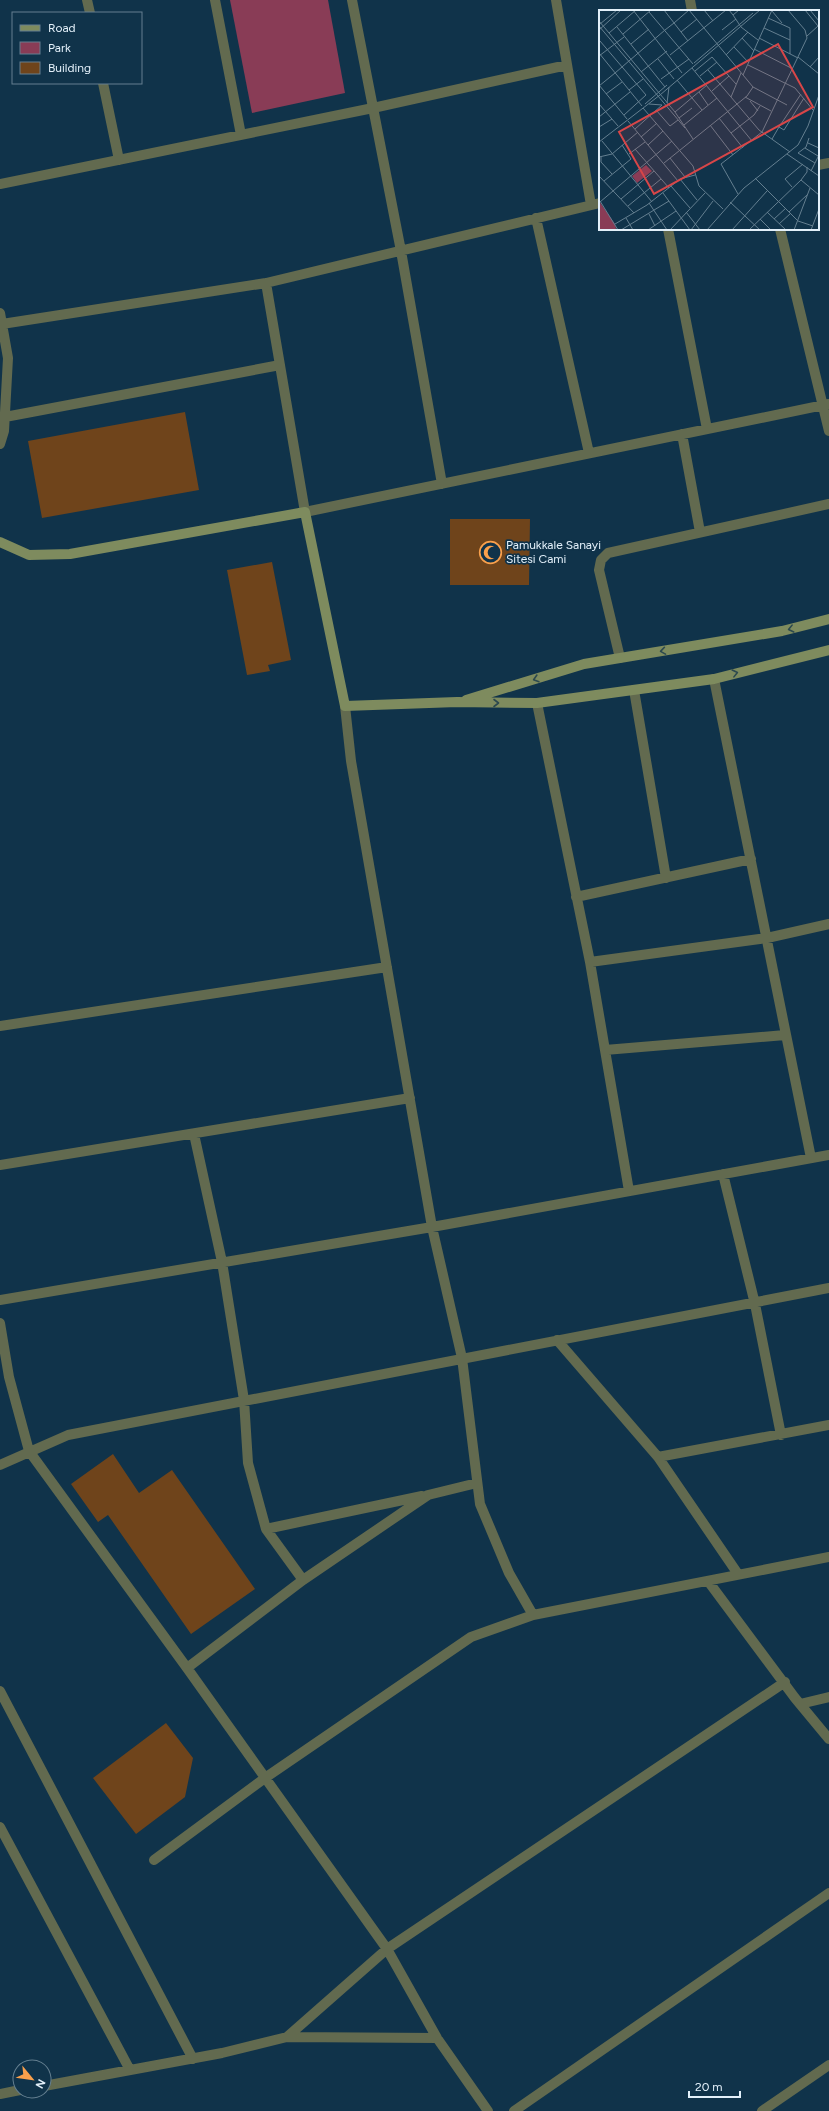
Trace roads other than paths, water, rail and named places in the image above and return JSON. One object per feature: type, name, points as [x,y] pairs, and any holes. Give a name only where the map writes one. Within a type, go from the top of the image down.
[{"type":"street","points":[[87,0],[90,12]]},
{"type":"street","points":[[215,0],[241,135]]},
{"type":"street","points":[[352,0],[400,251],[442,484]]},
{"type":"street","points":[[2,324],[266,283],[595,204],[567,64],[556,0]]},
{"type":"street","points":[[690,0],[692,10]]},
{"type":"street","points":[[0,184],[373,108],[567,64]]},
{"type":"street","points":[[104,84],[119,160]]},
{"type":"street","points":[[819,165],[829,163]]},
{"type":"street","points":[[536,218],[589,453]]},
{"type":"street","points":[[668,230],[707,429]]},
{"type":"street","points":[[780,230],[826,405],[829,431]]},
{"type":"street","points":[[266,283],[305,512],[345,706],[351,761],[432,1227],[462,1358],[480,1504],[509,1573],[533,1615]]},
{"type":"street","points":[[0,313],[4,358],[5,417],[4,431],[0,444]]},
{"type":"street","points":[[5,417],[280,365]]},
{"type":"street","points":[[0,542],[29,555],[70,554],[305,512],[826,405]]},
{"type":"street","points":[[682,434],[700,532]]},
{"type":"street","points":[[620,658],[599,570],[601,560],[608,553],[829,504]]},
{"type":"street","points":[[457,702],[584,664],[782,631],[829,619]]},
{"type":"street","points":[[345,706],[457,702],[537,703],[714,679],[829,650]]},
{"type":"street","points":[[714,679],[811,1158]]},
{"type":"street","points":[[634,690],[666,878]]},
{"type":"street","points":[[537,703],[590,962],[629,1191]]},
{"type":"street","points":[[576,897],[751,859]]},
{"type":"street","points":[[590,962],[767,938],[829,924]]},
{"type":"street","points":[[0,1026],[387,967]]},
{"type":"street","points":[[605,1050],[785,1035]]},
{"type":"street","points":[[0,1165],[410,1098]]},
{"type":"street","points":[[194,1134],[222,1262],[244,1400],[248,1463],[266,1529],[303,1580]]},
{"type":"street","points":[[0,1300],[432,1227],[829,1155]]},
{"type":"street","points":[[723,1174],[755,1304],[781,1435]]},
{"type":"street","points":[[0,1465],[68,1435],[462,1358],[755,1304],[829,1288]]},
{"type":"street","points":[[0,1323],[10,1377],[29,1451],[187,1668],[386,1949],[436,2038],[488,2111]]},
{"type":"street","points":[[557,1340],[658,1457],[738,1574]]},
{"type":"street","points":[[658,1457],[829,1425]]},
{"type":"street","points":[[266,1529],[428,1495],[477,1483]]},
{"type":"street","points":[[187,1668],[303,1580],[428,1495]]},
{"type":"street","points":[[154,1860],[265,1778],[471,1637],[533,1615],[708,1582],[738,1574],[829,1556]]},
{"type":"street","points":[[708,1582],[800,1704],[829,1739]]},
{"type":"street","points":[[287,2037],[386,1949],[784,1682]]},
{"type":"street","points":[[0,1691],[193,2059]]},
{"type":"street","points":[[800,1704],[829,1697]]},
{"type":"street","points":[[0,1827],[130,2070]]},
{"type":"street","points":[[514,2111],[829,1893]]},
{"type":"street","points":[[52,2085],[193,2059],[287,2037],[436,2038]]},
{"type":"street","points":[[762,2111],[829,2065]]},
{"type":"street","points":[[0,2094],[12,2092]]},
{"type":"place","name":"Pamukkale Sanayi Sitesi Cami","points":[[490,552]]}]
